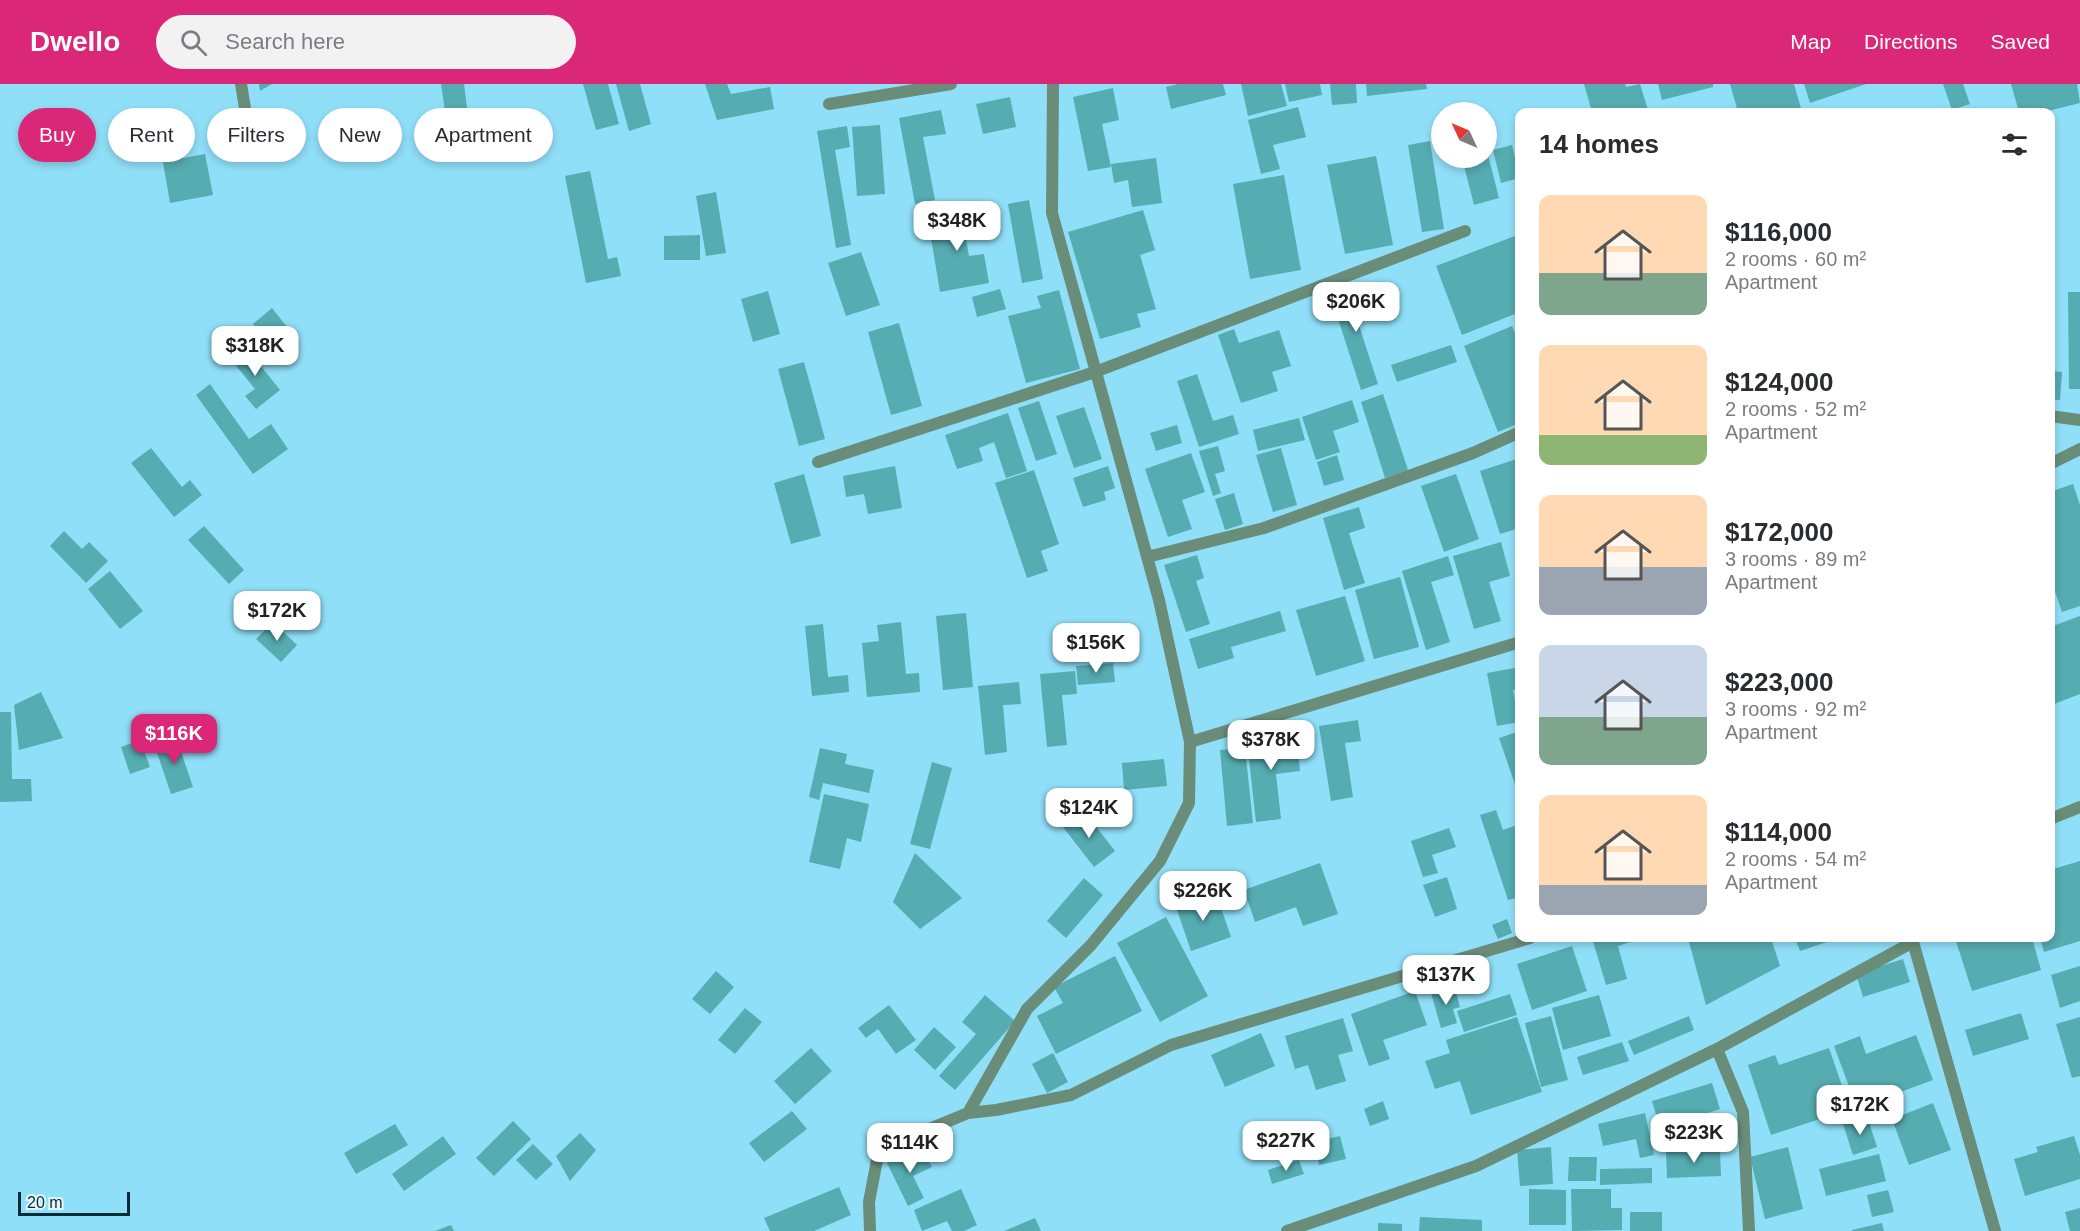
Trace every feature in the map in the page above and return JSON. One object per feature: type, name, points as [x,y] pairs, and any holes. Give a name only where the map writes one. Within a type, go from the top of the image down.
[{"type":"street","points":[[241,84],[245,108]]},
{"type":"street","points":[[829,104],[951,84]]},
{"type":"street","points":[[968,1113],[1027,1009],[1091,945],[1160,861],[1189,803],[1190,742],[1147,557],[1052,213],[1053,84]]},
{"type":"street","points":[[818,462],[1095,372],[1465,231]]},
{"type":"street","points":[[2055,417],[2080,420]]},
{"type":"street","points":[[1147,557],[1264,528],[1473,453],[1515,434]]},
{"type":"street","points":[[2055,462],[2080,449]]},
{"type":"street","points":[[1190,742],[1515,644]]},
{"type":"street","points":[[2055,817],[2080,807]]},
{"type":"street","points":[[870,1231],[869,1202],[877,1160],[888,1146],[968,1113],[996,1110],[1071,1095],[1171,1045],[1517,942]]},
{"type":"street","points":[[1287,1231],[1476,1166],[1717,1049],[1910,942]]},
{"type":"street","points":[[1915,942],[1995,1231]]},
{"type":"street","points":[[1717,1049],[1743,1112],[1749,1231]]},
{"type":"building","points":[[259,84],[272,84],[260,91]]},
{"type":"building","points":[[441,84],[464,84],[467,108],[445,108]]},
{"type":"building","points":[[583,84],[608,84],[619,124],[596,130]]},
{"type":"building","points":[[616,84],[640,84],[651,124],[629,131]]},
{"type":"building","points":[[705,84],[727,84],[731,94],[770,87],[774,109],[717,120]]},
{"type":"building","points":[[1178,84],[1223,84],[1226,95],[1171,109],[1166,87]]},
{"type":"building","points":[[1241,84],[1281,84],[1287,106],[1248,116]]},
{"type":"building","points":[[1285,84],[1320,84],[1322,95],[1289,102]]},
{"type":"building","points":[[1330,84],[1356,84],[1357,103],[1332,105]]},
{"type":"building","points":[[1366,84],[1426,84],[1427,89],[1367,96]]},
{"type":"building","points":[[1584,84],[1625,84],[1626,87],[1640,84],[1647,108],[1591,108]]},
{"type":"building","points":[[1658,84],[1713,84],[1713,87],[1662,100]]},
{"type":"building","points":[[1730,84],[1794,84],[1801,108],[1737,108]]},
{"type":"building","points":[[1804,84],[1866,84],[1810,103]]},
{"type":"building","points":[[1943,84],[1963,84],[1970,104],[1951,108]]},
{"type":"building","points":[[2011,84],[2077,84],[2080,103],[2055,109],[2018,108]]},
{"type":"building","points":[[1113,88],[1119,120],[1102,124],[1111,167],[1088,171],[1073,97]]},
{"type":"building","points":[[1010,97],[1016,127],[983,134],[976,104]]},
{"type":"building","points":[[1298,107],[1306,137],[1273,145],[1280,169],[1261,174],[1248,120]]},
{"type":"building","points":[[941,110],[946,134],[923,137],[935,200],[915,204],[899,118]]},
{"type":"building","points":[[880,125],[885,194],[857,196],[852,127]]},
{"type":"building","points":[[847,126],[850,147],[835,150],[851,245],[836,248],[817,131]]},
{"type":"building","points":[[1430,141],[1431,168],[1434,168],[1444,229],[1422,232],[1408,145]]},
{"type":"building","points":[[1512,145],[1515,157],[1515,179],[1501,183],[1497,166],[1497,149]]},
{"type":"building","points":[[205,154],[213,195],[170,203],[163,162],[195,162],[195,156]]},
{"type":"building","points":[[1376,156],[1393,245],[1345,254],[1327,165]]},
{"type":"building","points":[[1156,158],[1162,203],[1132,207],[1128,180],[1114,183],[1111,164]]},
{"type":"building","points":[[1465,168],[1491,168],[1499,198],[1474,205]]},
{"type":"building","points":[[590,171],[608,259],[617,257],[621,276],[586,283],[565,176]]},
{"type":"building","points":[[1284,175],[1301,270],[1250,279],[1233,184]]},
{"type":"building","points":[[716,192],[726,253],[706,256],[696,196]]},
{"type":"building","points":[[1029,200],[1043,279],[1022,283],[1008,204]]},
{"type":"building","points":[[1143,210],[1155,250],[1140,255],[1156,309],[1137,314],[1141,327],[1100,339],[1068,232]]},
{"type":"building","points":[[976,211],[980,236],[966,239],[969,256],[984,254],[989,283],[940,292],[928,220]]},
{"type":"building","points":[[700,235],[700,260],[664,260],[664,236]]},
{"type":"building","points":[[1515,236],[1515,314],[1462,335],[1436,266]]},
{"type":"building","points":[[861,252],[880,305],[846,316],[828,263]]},
{"type":"building","points":[[1365,286],[1373,307],[1355,313],[1378,384],[1361,390],[1331,297]]},
{"type":"building","points":[[1000,289],[1006,309],[977,317],[972,297]]},
{"type":"building","points":[[1059,290],[1080,369],[1026,383],[1008,316],[1041,308],[1037,296]]},
{"type":"building","points":[[768,291],[780,334],[753,342],[741,299]]},
{"type":"building","points":[[2068,292],[2080,292],[2080,389],[2069,389]]},
{"type":"building","points":[[272,308],[295,337],[277,353],[253,324]]},
{"type":"building","points":[[899,323],[922,406],[891,415],[868,332]]},
{"type":"building","points":[[1512,326],[1515,333],[1515,425],[1498,432],[1464,346]]},
{"type":"building","points":[[1234,329],[1239,343],[1279,330],[1291,366],[1272,372],[1278,391],[1241,403],[1218,335]]},
{"type":"building","points":[[244,345],[280,390],[256,409],[245,396],[255,389],[229,357]]},
{"type":"building","points":[[1451,345],[1457,362],[1397,382],[1391,365]]},
{"type":"building","points":[[804,362],[825,439],[799,446],[778,369]]},
{"type":"building","points":[[2055,371],[2062,372],[2060,400],[2055,400]]},
{"type":"building","points":[[1197,374],[1213,421],[1233,415],[1239,434],[1199,447],[1177,381]]},
{"type":"building","points":[[210,384],[249,439],[271,424],[288,449],[253,474],[196,395]]},
{"type":"building","points":[[1383,394],[1408,470],[1385,478],[1361,402]]},
{"type":"building","points":[[1352,400],[1359,422],[1333,431],[1340,452],[1316,460],[1302,417]]},
{"type":"building","points":[[1039,401],[1057,454],[1036,461],[1018,408]]},
{"type":"building","points":[[1084,407],[1102,459],[1074,468],[1056,416]]},
{"type":"building","points":[[1008,413],[1027,471],[1006,478],[994,442],[979,448],[983,461],[957,469],[945,435]]},
{"type":"building","points":[[1299,418],[1305,440],[1258,451],[1253,430]]},
{"type":"building","points":[[1177,425],[1182,443],[1156,451],[1150,433]]},
{"type":"building","points":[[1218,446],[1225,471],[1215,474],[1221,493],[1213,496],[1199,451]]},
{"type":"building","points":[[151,448],[182,487],[190,480],[202,495],[174,517],[131,463]]},
{"type":"building","points":[[1281,448],[1297,505],[1273,512],[1256,455]]},
{"type":"building","points":[[1191,453],[1205,492],[1182,500],[1192,529],[1168,537],[1145,469]]},
{"type":"building","points":[[1337,455],[1344,480],[1324,486],[1317,462]]},
{"type":"building","points":[[1515,460],[1515,530],[1500,534],[1480,471]]},
{"type":"building","points":[[895,466],[902,508],[868,514],[864,494],[846,497],[843,476]]},
{"type":"building","points":[[1108,466],[1115,488],[1104,492],[1106,500],[1083,507],[1073,478]]},
{"type":"building","points":[[1034,470],[1059,544],[1041,551],[1048,571],[1027,578],[995,483]]},
{"type":"building","points":[[804,474],[821,536],[791,544],[774,483]]},
{"type":"building","points":[[1456,474],[1479,539],[1444,552],[1421,486]]},
{"type":"building","points":[[2073,484],[2080,505],[2080,606],[2062,612],[2055,592],[2055,490]]},
{"type":"building","points":[[1234,493],[1243,524],[1225,530],[1215,499]]},
{"type":"building","points":[[1359,507],[1365,528],[1349,533],[1365,583],[1344,590],[1323,518]]},
{"type":"building","points":[[204,526],[244,570],[229,584],[188,540]]},
{"type":"building","points":[[64,531],[82,549],[89,542],[108,561],[86,583],[50,546]]},
{"type":"building","points":[[1501,542],[1510,576],[1489,582],[1501,621],[1474,629],[1453,556]]},
{"type":"building","points":[[1197,555],[1204,578],[1196,581],[1210,624],[1186,632],[1164,565]]},
{"type":"building","points":[[1448,556],[1454,575],[1431,582],[1450,642],[1426,650],[1402,571]]},
{"type":"building","points":[[110,571],[143,611],[120,629],[88,589]]},
{"type":"building","points":[[1400,577],[1419,647],[1374,659],[1355,590]]},
{"type":"building","points":[[1345,596],[1365,661],[1316,676],[1296,610]]},
{"type":"building","points":[[1280,611],[1286,631],[1231,647],[1234,658],[1198,669],[1189,639]]},
{"type":"building","points":[[966,613],[973,687],[943,690],[936,616]]},
{"type":"building","points":[[2080,616],[2080,694],[2055,704],[2055,625]]},
{"type":"building","points":[[273,622],[297,645],[281,662],[256,639]]},
{"type":"building","points":[[901,622],[906,674],[919,673],[920,692],[867,697],[862,643],[879,641],[877,625]]},
{"type":"building","points":[[823,624],[828,677],[848,675],[849,692],[812,696],[805,626]]},
{"type":"building","points":[[1113,663],[1115,682],[1078,685],[1076,666]]},
{"type":"building","points":[[1515,668],[1515,690],[1513,690],[1515,723],[1497,726],[1487,673]]},
{"type":"building","points":[[1075,671],[1077,694],[1062,695],[1067,745],[1047,747],[1040,674]]},
{"type":"building","points":[[1019,682],[1021,704],[1003,705],[1007,752],[985,755],[978,686]]},
{"type":"building","points":[[41,692],[63,738],[19,750],[14,705]]},
{"type":"building","points":[[0,712],[11,712],[12,779],[31,779],[32,801],[0,802]]},
{"type":"building","points":[[1358,720],[1361,741],[1345,743],[1353,797],[1331,801],[1319,726]]},
{"type":"building","points":[[1296,729],[1300,771],[1276,774],[1281,819],[1256,822],[1247,742]]},
{"type":"building","points":[[1515,733],[1515,784],[1499,738]]},
{"type":"building","points":[[176,737],[193,787],[171,794],[154,744]]},
{"type":"building","points":[[140,740],[150,767],[130,774],[121,747]]},
{"type":"building","points":[[820,748],[847,754],[845,764],[874,770],[869,793],[823,783],[819,800],[809,797]]},
{"type":"building","points":[[1245,748],[1253,823],[1227,826],[1220,750]]},
{"type":"building","points":[[1164,759],[1167,786],[1124,790],[1122,763]]},
{"type":"building","points":[[932,762],[952,768],[930,849],[910,844]]},
{"type":"building","points":[[824,794],[869,804],[861,842],[847,838],[840,869],[809,862]]},
{"type":"building","points":[[1496,810],[1503,830],[1515,826],[1515,898],[1508,900],[1480,815]]},
{"type":"building","points":[[1084,811],[1115,851],[1094,867],[1063,827]]},
{"type":"building","points":[[1449,828],[1456,847],[1432,855],[1438,873],[1423,877],[1411,841]]},
{"type":"building","points":[[915,853],[962,898],[920,929],[893,902]]},
{"type":"building","points":[[2080,861],[2080,941],[2044,952],[2041,942],[2055,942],[2055,868]]},
{"type":"building","points":[[1320,863],[1338,914],[1303,926],[1296,907],[1255,922],[1244,890]]},
{"type":"building","points":[[1447,877],[1457,909],[1435,917],[1423,885]]},
{"type":"building","points":[[1084,878],[1103,895],[1066,938],[1047,921]]},
{"type":"building","points":[[1216,893],[1231,937],[1191,951],[1176,907]]},
{"type":"building","points":[[1166,917],[1208,996],[1160,1022],[1117,943]]},
{"type":"building","points":[[1507,919],[1512,933],[1498,939],[1492,925]]},
{"type":"building","points":[[1593,942],[1630,942],[1618,946],[1627,979],[1606,985]]},
{"type":"building","points":[[1689,942],[1772,942],[1780,966],[1706,1005]]},
{"type":"building","points":[[1797,942],[1827,942],[1800,951]]},
{"type":"building","points":[[1956,942],[2033,942],[2041,970],[1972,991]]},
{"type":"building","points":[[1572,946],[1587,991],[1532,1010],[1517,964]]},
{"type":"building","points":[[1115,956],[1142,1011],[1056,1054],[1037,1016],[1063,1003],[1054,987]]},
{"type":"building","points":[[1903,959],[1910,982],[1863,997],[1856,974]]},
{"type":"building","points":[[2080,966],[2080,1001],[2060,1008],[2051,975]]},
{"type":"building","points":[[716,971],[734,987],[710,1014],[692,999]]},
{"type":"building","points":[[1454,985],[1460,1007],[1453,1009],[1457,1023],[1441,1028],[1431,993]]},
{"type":"building","points":[[1415,991],[1427,1025],[1383,1040],[1390,1059],[1369,1066],[1351,1014]]},
{"type":"building","points":[[1510,994],[1517,1015],[1464,1032],[1457,1011]]},
{"type":"building","points":[[985,995],[1015,1021],[955,1090],[939,1076],[976,1034],[962,1022]]},
{"type":"building","points":[[1599,995],[1611,1036],[1563,1050],[1552,1008]]},
{"type":"building","points":[[889,1005],[916,1040],[896,1054],[878,1029],[866,1038],[858,1028]]},
{"type":"building","points":[[745,1008],[762,1022],[735,1054],[718,1040]]},
{"type":"building","points":[[2021,1013],[2029,1039],[1973,1056],[1965,1030]]},
{"type":"building","points":[[1551,1016],[1568,1080],[1541,1087],[1525,1023]]},
{"type":"building","points":[[1689,1016],[1694,1030],[1634,1055],[1628,1041]]},
{"type":"building","points":[[1517,1017],[1542,1092],[1471,1115],[1460,1081],[1435,1089],[1425,1061],[1450,1053],[1446,1040]]},
{"type":"building","points":[[2080,1017],[2080,1076],[2072,1078],[2056,1024]]},
{"type":"building","points":[[1343,1018],[1353,1051],[1338,1055],[1346,1081],[1316,1090],[1308,1065],[1295,1069],[1285,1036]]},
{"type":"building","points":[[934,1027],[956,1047],[935,1070],[914,1050]]},
{"type":"building","points":[[1261,1033],[1275,1066],[1225,1087],[1211,1055]]},
{"type":"building","points":[[1916,1035],[1933,1080],[1857,1108],[1834,1046],[1860,1036],[1866,1054]]},
{"type":"building","points":[[1622,1042],[1629,1061],[1583,1075],[1577,1057]]},
{"type":"building","points":[[811,1048],[832,1071],[795,1104],[774,1081]]},
{"type":"building","points":[[1829,1048],[1850,1109],[1771,1135],[1748,1065],[1775,1055],[1779,1065]]},
{"type":"building","points":[[1053,1053],[1068,1082],[1047,1093],[1032,1064]]},
{"type":"building","points":[[1712,1083],[1720,1109],[1660,1128],[1652,1101]]},
{"type":"building","points":[[1383,1101],[1389,1119],[1370,1126],[1364,1109]]},
{"type":"building","points":[[1933,1103],[1951,1150],[1909,1165],[1892,1119]]},
{"type":"building","points":[[792,1111],[807,1129],[764,1162],[749,1143]]},
{"type":"building","points":[[1645,1113],[1654,1155],[1640,1158],[1636,1139],[1603,1146],[1598,1124]]},
{"type":"building","points":[[1867,1116],[1877,1147],[1853,1155],[1843,1124]]},
{"type":"building","points":[[513,1121],[531,1139],[494,1176],[476,1158]]},
{"type":"building","points":[[395,1124],[408,1145],[356,1174],[344,1153]]},
{"type":"building","points":[[580,1133],[596,1150],[570,1181],[556,1156]]},
{"type":"building","points":[[443,1136],[456,1154],[404,1191],[392,1174]]},
{"type":"building","points":[[1340,1136],[1346,1159],[1319,1165],[1314,1142]]},
{"type":"building","points":[[2074,1136],[2080,1155],[2080,1179],[2025,1196],[2014,1159],[2038,1152],[2036,1147]]},
{"type":"building","points":[[533,1144],[553,1164],[536,1180],[516,1160]]},
{"type":"building","points":[[922,1147],[932,1167],[913,1176],[924,1198],[908,1206],[887,1163]]},
{"type":"building","points":[[1551,1147],[1553,1184],[1520,1186],[1517,1150]]},
{"type":"building","points":[[1788,1147],[1803,1209],[1765,1219],[1750,1157]]},
{"type":"building","points":[[1720,1150],[1721,1176],[1667,1178],[1666,1152]]},
{"type":"building","points":[[1879,1154],[1886,1181],[1826,1196],[1819,1169]]},
{"type":"building","points":[[1569,1157],[1597,1157],[1596,1181],[1568,1181]]},
{"type":"building","points":[[1299,1160],[1304,1174],[1272,1184],[1268,1170]]},
{"type":"building","points":[[1652,1168],[1652,1183],[1600,1185],[1600,1169]]},
{"type":"building","points":[[839,1187],[851,1215],[814,1231],[770,1231],[764,1218]]},
{"type":"building","points":[[961,1189],[977,1225],[964,1231],[952,1231],[947,1221],[922,1231],[914,1210]]},
{"type":"building","points":[[1529,1189],[1566,1190],[1566,1225],[1529,1225]]},
{"type":"building","points":[[1571,1189],[1611,1189],[1611,1208],[1622,1208],[1622,1230],[1572,1231]]},
{"type":"building","points":[[1888,1190],[1894,1212],[1872,1217],[1867,1195]]},
{"type":"building","points":[[2080,1208],[2080,1231],[2070,1231],[2065,1212]]},
{"type":"building","points":[[1630,1212],[1662,1212],[1662,1231],[1630,1231]]},
{"type":"building","points":[[1420,1217],[1482,1220],[1482,1231],[1419,1231]]},
{"type":"building","points":[[1035,1218],[1041,1231],[1004,1231]]},
{"type":"building","points":[[1378,1223],[1402,1224],[1402,1231],[1378,1231]]},
{"type":"building","points":[[1882,1223],[1884,1231],[1852,1231],[1852,1230]]},
{"type":"building","points":[[451,1225],[454,1231],[435,1231]]}]
